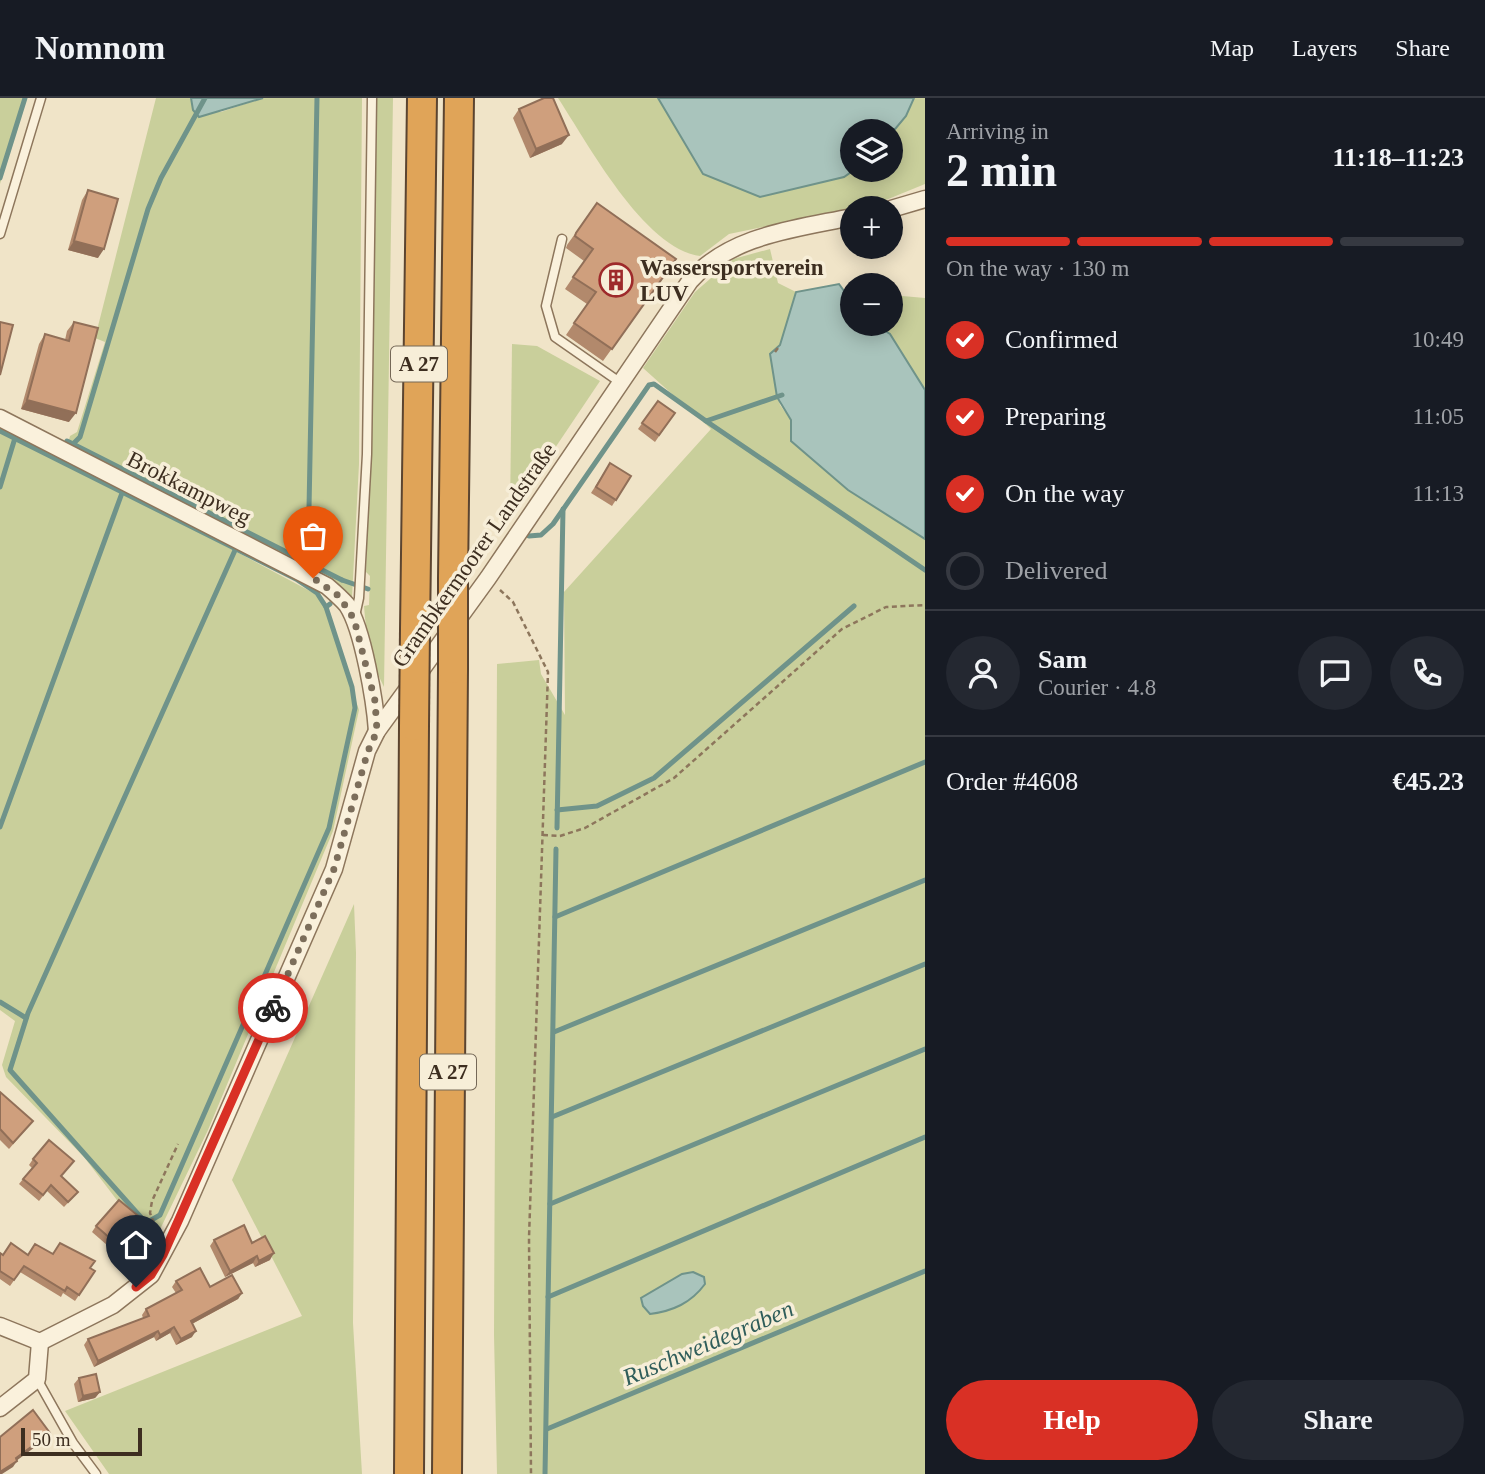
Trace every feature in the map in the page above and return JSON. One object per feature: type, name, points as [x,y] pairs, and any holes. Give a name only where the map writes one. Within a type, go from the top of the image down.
[{"type":"highway","name":"A 27","points":[[409,1474],[422,98]]},
{"type":"highway","name":"A 27","points":[[447,1474],[459,98]]},
{"type":"street","points":[[903,205],[925,199]]},
{"type":"street","name":"Grambkermoorer Landstraße","points":[[40,1342],[113,1305],[151,1275],[163,1255],[334,869],[368,751],[377,731],[488,578],[701,269],[740,243],[840,220]]},
{"type":"street","name":"Brokkampweg","points":[[0,418],[299,569],[339,596],[354,619],[375,701],[377,731]]},
{"type":"street","points":[[0,1326],[40,1342],[37,1379],[0,1408]]},
{"type":"lane","points":[[0,234],[41,98]]},
{"type":"lane","points":[[354,619],[359,598],[367,454],[372,98]]},
{"type":"lane","points":[[562,239],[546,306],[555,337],[621,383]]},
{"type":"lane","points":[[37,1379],[73,1443],[96,1474]]},
{"type":"path","points":[[775,352],[780,345]]},
{"type":"path","points":[[488,578],[513,602],[548,673],[529,1238],[531,1474]]},
{"type":"path","points":[[541,835],[560,836],[585,828],[674,778],[842,629],[886,607],[925,605]]},
{"type":"path","points":[[154,1223],[152,1201],[178,1144]]},
{"type":"green space","points":[[0,98],[27,98],[0,184]]},
{"type":"green space","points":[[156,98],[191,98],[193,110],[221,112],[263,98],[362,98],[359,464],[352,597],[319,573],[67,447],[70,436],[77,432],[105,342],[95,338]]},
{"type":"green space","points":[[377,98],[393,98],[384,687],[370,648],[364,606],[369,605],[370,576],[366,572]]},
{"type":"green space","points":[[558,98],[658,98],[703,174],[760,197],[840,178],[840,182],[903,182],[903,120],[914,98],[925,98],[925,184],[896,196],[840,196],[840,211],[729,234],[700,256],[679,249],[658,235],[638,215],[601,165]]},
{"type":"green space","points":[[770,249],[778,283],[796,292],[780,345],[776,386],[780,405],[791,420],[791,441],[848,490],[925,539],[925,1474],[497,1474],[494,1335],[497,664],[539,660],[541,674],[565,715],[564,592],[711,429],[643,368],[695,292],[733,259]]},
{"type":"green space","points":[[903,296],[925,298],[925,390],[891,336],[903,336]]},
{"type":"green space","points":[[512,344],[537,346],[600,381],[510,515]]},
{"type":"green space","points":[[0,426],[321,597],[359,710],[333,831],[208,1130],[152,1246],[84,1157],[6,1077],[2,1065],[15,1021],[0,1010]]},
{"type":"green space","points":[[354,904],[356,953],[353,1323],[362,1474],[109,1474],[65,1411],[302,1316],[232,1180]]},
{"type":"water","points":[[191,98],[263,98],[199,117],[193,110]]},
{"type":"water","points":[[658,98],[914,98],[903,120],[840,119],[840,178],[760,197],[703,174]]},
{"type":"water","points":[[839,284],[840,336],[891,336],[925,390],[925,539],[848,490],[791,441],[791,420],[777,397],[770,354],[780,345],[796,292]]},
{"type":"water","points":[[693,1272],[704,1277],[705,1284],[688,1301],[666,1311],[650,1314],[643,1306],[641,1298],[682,1274]]},
{"type":"building","points":[[544,98],[553,98],[569,135],[536,149],[519,109]]},
{"type":"building","points":[[88,190],[118,199],[104,249],[74,241]]},
{"type":"building","name":"Wassersportverein LUV","points":[[597,203],[676,259],[612,349],[574,323],[596,292],[573,277],[593,249],[575,236]]},
{"type":"building","points":[[0,322],[13,325],[0,375]]},
{"type":"building","points":[[74,322],[98,328],[76,413],[27,400],[45,334],[69,341]]},
{"type":"building","points":[[658,401],[675,413],[659,435],[642,423]]},
{"type":"building","points":[[610,463],[631,476],[616,500],[596,487]]},
{"type":"building","points":[[0,1092],[33,1121],[13,1143],[0,1129]]},
{"type":"building","points":[[49,1140],[74,1161],[61,1176],[78,1192],[68,1202],[51,1185],[43,1195],[23,1179],[37,1163],[33,1159]]},
{"type":"building","points":[[119,1200],[142,1219],[119,1246],[96,1226]]},
{"type":"building","points":[[244,1225],[252,1243],[265,1236],[274,1253],[259,1261],[257,1256],[230,1271],[214,1240]]},
{"type":"building","points":[[11,1243],[28,1255],[35,1244],[53,1254],[60,1243],[95,1261],[90,1268],[95,1271],[79,1295],[67,1287],[65,1291],[24,1266],[14,1280],[0,1271],[0,1253],[3,1255]]},
{"type":"building","points":[[200,1268],[210,1287],[232,1275],[242,1293],[191,1321],[196,1331],[181,1339],[174,1327],[160,1335],[158,1331],[98,1361],[88,1339],[149,1316],[146,1309],[182,1290],[176,1281]]},
{"type":"building","points":[[96,1374],[100,1392],[83,1396],[79,1378]]},
{"type":"building","points":[[33,1410],[50,1433],[0,1472],[0,1437]]},
{"type":"waterway","points":[[0,178],[25,98]]},
{"type":"waterway","points":[[73,444],[80,437],[148,209],[161,178],[205,98]]},
{"type":"waterway","points":[[308,560],[317,98]]},
{"type":"waterway","points":[[529,536],[541,535],[553,524],[649,385],[654,384],[706,421],[782,395]]},
{"type":"waterway","points":[[706,421],[925,570]]},
{"type":"waterway","points":[[0,431],[296,579],[317,593],[326,607]]},
{"type":"waterway","points":[[0,487],[15,438]]},
{"type":"waterway","points":[[67,441],[342,580]]},
{"type":"waterway","points":[[0,827],[122,493]]},
{"type":"waterway","points":[[557,828],[563,509]]},
{"type":"waterway","points":[[236,548],[28,1013],[10,1070],[146,1223],[160,1215],[329,828],[355,708],[352,687],[326,607],[330,604]]},
{"type":"waterway","points":[[342,580],[368,589]]},
{"type":"waterway","points":[[557,810],[597,806],[654,778],[854,606]]},
{"type":"waterway","points":[[555,917],[925,762]]},
{"type":"waterway","points":[[545,1474],[556,849]]},
{"type":"waterway","points":[[554,1032],[925,880]]},
{"type":"waterway","points":[[552,1117],[925,964]]},
{"type":"waterway","points":[[0,1002],[26,1018]]},
{"type":"waterway","points":[[550,1204],[925,1049]]},
{"type":"waterway","points":[[548,1297],[925,1137]]},
{"type":"waterway","name":"Ruschweidegraben","points":[[547,1429],[925,1271]]},
{"type":"way so far","points":[[273,1008],[334,869],[368,751],[377,731],[375,701],[354,619],[339,596],[313,578]]},
{"type":"place","name":"Wassersportverein LUV","points":[[616,280]]},
{"type":"route","points":[[136,1287],[151,1275],[180,1221],[273,1008]]}]
